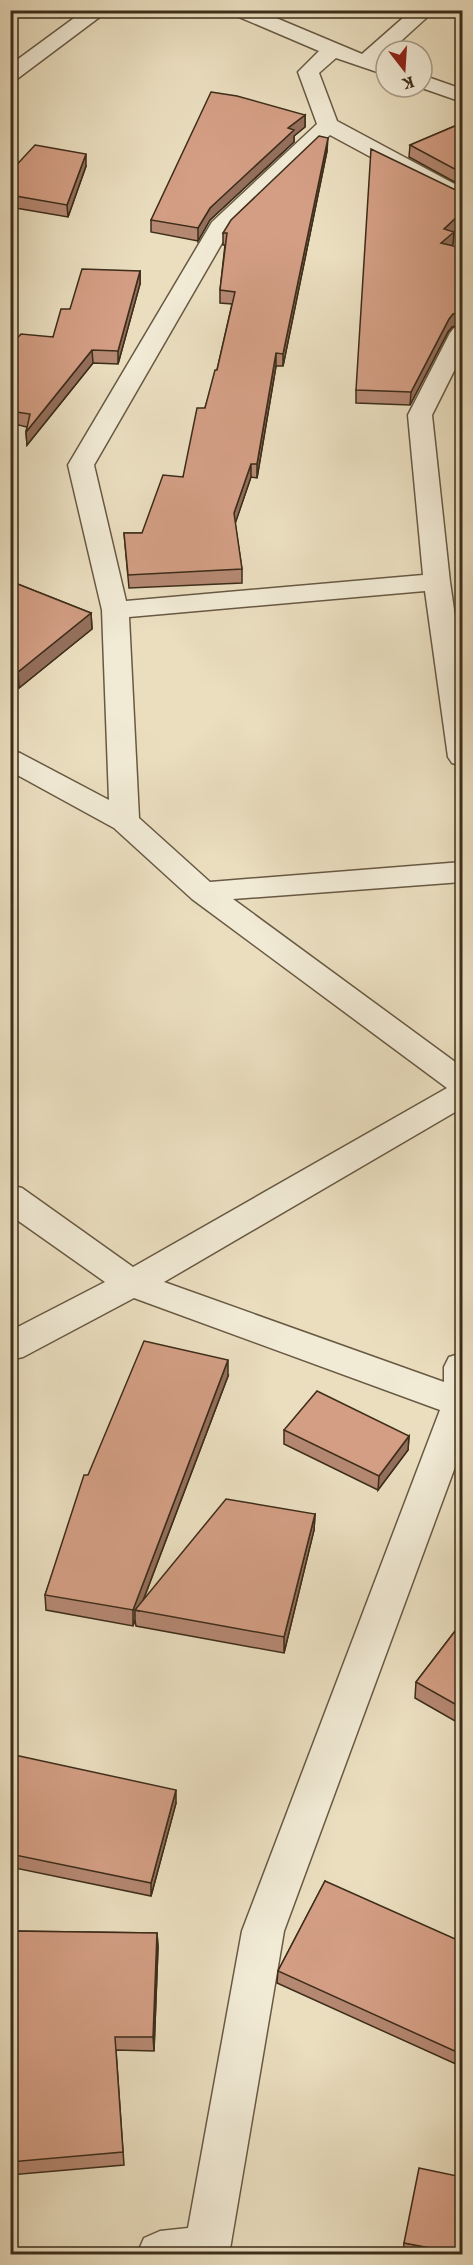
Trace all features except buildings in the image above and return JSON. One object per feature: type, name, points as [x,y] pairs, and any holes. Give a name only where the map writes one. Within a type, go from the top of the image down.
[{"type":"street","points":[[10,75],[99,10]]},
{"type":"street","points":[[239,10],[374,65]]},
{"type":"street","points":[[366,62],[425,10]]},
{"type":"street","points":[[333,50],[308,72],[328,125],[462,197]]},
{"type":"street","points":[[434,86],[462,96]]},
{"type":"street","points":[[124,821],[115,610],[81,465],[220,227],[328,125]]},
{"type":"street","points":[[462,333],[420,415],[438,582],[460,713],[462,757]]},
{"type":"street","points":[[115,610],[438,582]]},
{"type":"street","points":[[10,759],[124,821],[203,892],[462,1083]]},
{"type":"street","points":[[203,892],[462,872]]},
{"type":"street","points":[[10,1347],[132,1284],[462,1094]]},
{"type":"street","points":[[10,1197],[132,1284],[462,1391],[263,1931],[208,2252],[160,2254]]}]
